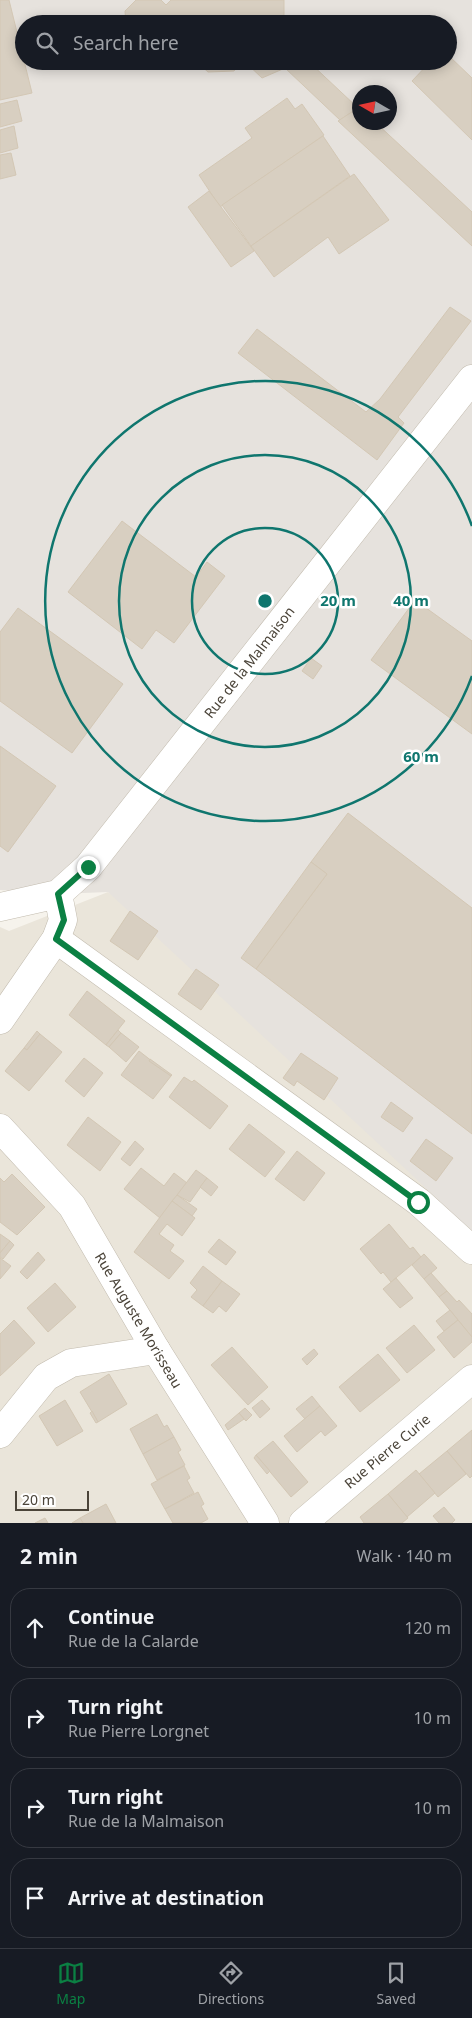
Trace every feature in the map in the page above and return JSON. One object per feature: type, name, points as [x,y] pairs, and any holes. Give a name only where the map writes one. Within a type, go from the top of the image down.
[{"type":"street","name":"Rue de la Malmaison","points":[[0,907],[58,894],[88,867],[472,379]]},
{"type":"street","points":[[0,1020],[56,939],[64,920],[58,894]]},
{"type":"street","points":[[56,939],[418,1202],[472,1250]]},
{"type":"street","name":"Rue Auguste Morisseau","points":[[0,1128],[72,1206],[156,1350],[265,1523]]},
{"type":"street","points":[[0,1434],[46,1376],[71,1363],[156,1350]]},
{"type":"street","name":"Rue Pierre Curie","points":[[303,1523],[472,1379]]},
{"type":"shaded area","points":[[0,0],[472,0],[472,1231],[108,892],[58,894],[0,890]]},
{"type":"shaded area","points":[[108,892],[472,1158],[472,1523],[0,1523],[0,927],[9,931]]},
{"type":"building","points":[[0,0],[9,0],[15,24],[15,70],[26,70],[32,93],[0,100]]},
{"type":"building","points":[[136,0],[161,0],[166,5],[171,0],[284,0],[284,15],[125,15],[125,11]]},
{"type":"building","points":[[457,64],[472,78],[472,140],[412,81],[422,70],[457,70]]},
{"type":"building","points":[[206,70],[235,70],[234,71],[208,72]]},
{"type":"building","points":[[254,70],[280,70],[262,78]]},
{"type":"building","points":[[287,70],[318,70],[352,102],[352,112],[340,120]]},
{"type":"building","points":[[287,98],[295,109],[302,104],[324,135],[220,207],[199,175],[252,138],[245,128]]},
{"type":"building","points":[[17,100],[22,121],[0,127],[0,104]]},
{"type":"building","points":[[352,112],[352,130],[384,130],[472,212],[472,246],[338,121]]},
{"type":"building","points":[[14,126],[18,148],[0,153],[0,130]]},
{"type":"building","points":[[323,136],[350,176],[251,246],[222,205]]},
{"type":"building","points":[[11,153],[16,175],[0,179],[0,155]]},
{"type":"building","points":[[354,174],[389,220],[339,254],[328,237],[274,277],[251,246]]},
{"type":"building","points":[[209,191],[254,251],[231,267],[188,207]]},
{"type":"building","points":[[450,307],[471,321],[398,417],[404,423],[377,460],[238,353],[257,329],[366,412],[380,399]]},
{"type":"building","points":[[122,521],[196,577],[207,562],[225,576],[174,643],[156,630],[142,649],[68,592]]},
{"type":"building","points":[[415,600],[472,641],[472,734],[371,660]]},
{"type":"building","points":[[18,608],[123,684],[72,753],[0,701],[0,632]]},
{"type":"building","points":[[311,658],[322,666],[313,679],[302,671]]},
{"type":"building","points":[[0,746],[56,786],[8,852],[0,846]]},
{"type":"building","points":[[348,813],[472,908],[472,1134],[256,969],[327,874],[311,862]]},
{"type":"building","points":[[311,862],[327,874],[256,969],[241,958]]},
{"type":"building","points":[[130,911],[158,931],[138,960],[110,941]]},
{"type":"building","points":[[196,969],[219,985],[201,1010],[178,994]]},
{"type":"building","points":[[87,991],[125,1021],[106,1045],[69,1015]]},
{"type":"building","points":[[118,1030],[121,1033],[109,1047],[106,1045]]},
{"type":"building","points":[[37,1031],[40,1034],[27,1050],[24,1048]]},
{"type":"building","points":[[121,1033],[139,1047],[126,1062],[109,1047]]},
{"type":"building","points":[[40,1034],[62,1052],[29,1091],[5,1071],[24,1048],[27,1050]]},
{"type":"building","points":[[139,1051],[171,1076],[153,1099],[121,1075]]},
{"type":"building","points":[[301,1053],[338,1078],[324,1100],[297,1081],[294,1086],[283,1078]]},
{"type":"building","points":[[84,1058],[103,1073],[84,1097],[65,1081]]},
{"type":"building","points":[[150,1059],[172,1075],[149,1061]]},
{"type":"building","points":[[184,1077],[192,1082],[194,1080],[228,1106],[210,1129],[169,1097]]},
{"type":"building","points":[[391,1102],[413,1118],[403,1132],[381,1117]]},
{"type":"building","points":[[88,1117],[121,1142],[100,1171],[67,1145]]},
{"type":"building","points":[[249,1124],[285,1152],[265,1177],[229,1149]]},
{"type":"building","points":[[426,1139],[453,1158],[436,1181],[410,1161]]},
{"type":"building","points":[[135,1141],[144,1149],[130,1166],[121,1159]]},
{"type":"building","points":[[297,1151],[325,1173],[304,1201],[275,1179]]},
{"type":"building","points":[[141,1168],[164,1186],[174,1173],[187,1183],[160,1218],[124,1189]]},
{"type":"building","points":[[196,1170],[207,1178],[190,1202],[177,1195]]},
{"type":"building","points":[[12,1174],[45,1207],[17,1235],[0,1222],[0,1178],[4,1182]]},
{"type":"building","points":[[207,1178],[218,1187],[211,1196],[200,1187]]},
{"type":"building","points":[[177,1195],[197,1209],[192,1216],[172,1201]]},
{"type":"building","points":[[172,1201],[195,1218],[182,1236],[167,1224],[159,1234],[174,1245],[170,1251],[184,1261],[169,1279],[134,1252]]},
{"type":"building","points":[[389,1224],[410,1249],[413,1247],[421,1257],[391,1282],[383,1272],[381,1274],[360,1249]]},
{"type":"building","points":[[0,1234],[10,1241],[0,1253]]},
{"type":"building","points":[[219,1239],[236,1252],[226,1265],[208,1252]]},
{"type":"building","points":[[10,1241],[14,1245],[3,1259],[0,1257],[0,1253]]},
{"type":"building","points":[[38,1252],[45,1260],[27,1279],[20,1272]]},
{"type":"building","points":[[424,1254],[437,1268],[424,1279],[412,1265]]},
{"type":"building","points":[[0,1258],[11,1266],[0,1279]]},
{"type":"building","points":[[203,1266],[222,1281],[203,1306],[191,1297],[197,1290],[190,1283]]},
{"type":"building","points":[[431,1273],[447,1291],[439,1297],[424,1279]]},
{"type":"building","points":[[396,1278],[413,1298],[400,1308],[383,1289]]},
{"type":"building","points":[[222,1281],[240,1294],[226,1312],[219,1306],[213,1313],[203,1306]]},
{"type":"building","points":[[55,1283],[76,1307],[48,1332],[27,1308]]},
{"type":"building","points":[[447,1291],[457,1302],[459,1300],[472,1314],[472,1337],[439,1297]]},
{"type":"building","points":[[450,1310],[458,1320],[444,1331],[436,1321]]},
{"type":"building","points":[[14,1320],[35,1343],[0,1376],[0,1334]]},
{"type":"building","points":[[458,1320],[472,1337],[472,1342],[454,1358],[437,1337]]},
{"type":"building","points":[[414,1325],[435,1350],[407,1373],[386,1348]]},
{"type":"building","points":[[232,1347],[268,1387],[248,1405],[211,1365]]},
{"type":"building","points":[[314,1349],[318,1354],[307,1365],[302,1359]]},
{"type":"building","points":[[378,1354],[400,1380],[360,1412],[339,1387]]},
{"type":"building","points":[[109,1374],[127,1404],[98,1422],[80,1392]]},
{"type":"building","points":[[312,1396],[320,1406],[305,1419],[296,1409]]},
{"type":"building","points":[[65,1400],[83,1431],[57,1446],[39,1416]]},
{"type":"building","points":[[262,1400],[270,1409],[260,1418],[252,1408]]},
{"type":"building","points":[[320,1406],[337,1426],[325,1436],[321,1431],[297,1452],[284,1436]]},
{"type":"building","points":[[245,1408],[252,1415],[246,1421],[239,1413]]},
{"type":"building","points":[[92,1411],[98,1422],[96,1423],[90,1413]]},
{"type":"building","points":[[239,1413],[244,1419],[228,1430],[225,1425]]},
{"type":"building","points":[[157,1414],[164,1427],[167,1425],[174,1437],[143,1454],[130,1429]]},
{"type":"building","points":[[472,1430],[472,1476],[470,1478],[447,1451]]},
{"type":"building","points":[[174,1437],[181,1450],[178,1452],[185,1465],[157,1480],[143,1454]]},
{"type":"building","points":[[273,1441],[308,1482],[291,1497],[256,1455]]},
{"type":"building","points":[[447,1451],[466,1474],[438,1497],[419,1474]]},
{"type":"building","points":[[256,1455],[270,1471],[267,1474],[254,1458]]},
{"type":"building","points":[[184,1466],[190,1478],[187,1480],[194,1493],[165,1509],[151,1484]]},
{"type":"building","points":[[416,1470],[435,1493],[407,1517],[388,1494]]},
{"type":"building","points":[[198,1492],[204,1504],[201,1506],[208,1519],[201,1523],[173,1523],[165,1509]]},
{"type":"building","points":[[388,1494],[408,1518],[402,1523],[364,1523],[360,1517]]},
{"type":"building","points":[[106,1504],[116,1523],[83,1523],[80,1518]]},
{"type":"building","points":[[444,1507],[455,1520],[452,1523],[439,1523],[433,1516]]},
{"type":"building","points":[[45,1518],[48,1523],[35,1523]]},
{"type":"building","points":[[80,1518],[83,1523],[72,1523]]},
{"type":"route","points":[[88,867],[58,894],[64,920],[56,939],[418,1202]]}]
